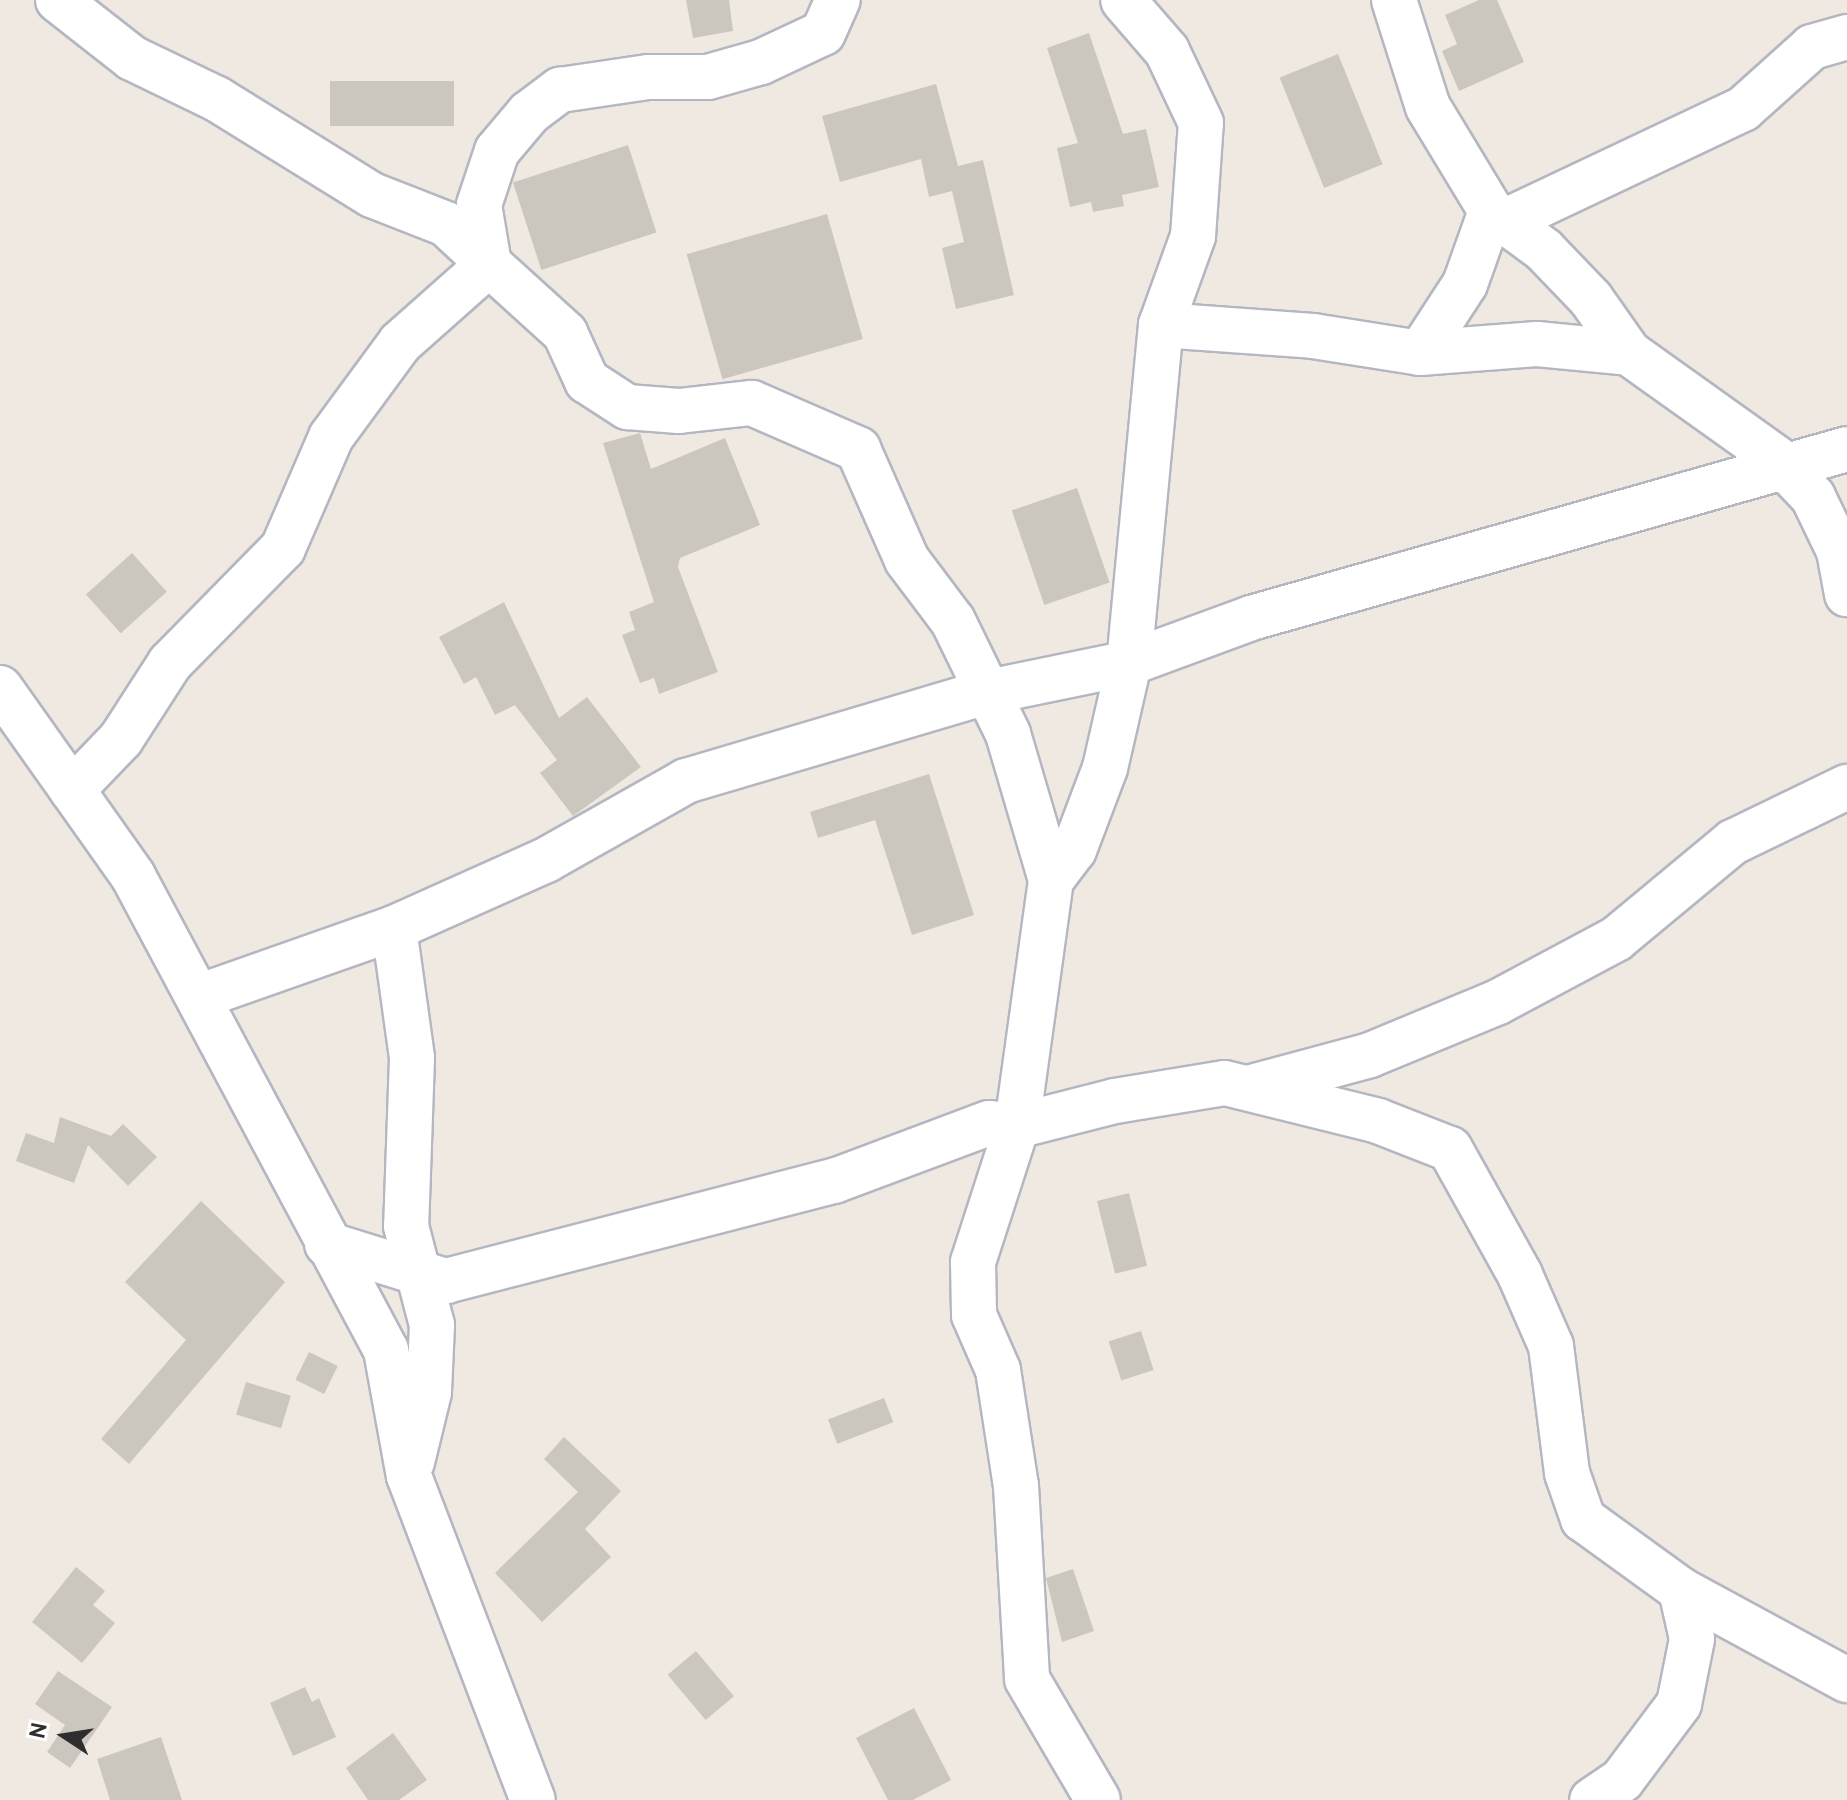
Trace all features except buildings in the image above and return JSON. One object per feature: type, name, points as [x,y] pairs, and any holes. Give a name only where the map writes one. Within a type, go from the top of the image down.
[{"type":"street","points":[[58,0],[132,58],[217,99],[372,195],[446,224],[565,333],[587,381],[627,407],[679,411],[752,403],[858,449],[907,560],[953,621],[983,693],[1008,734],[1051,880],[1017,1126],[973,1262],[974,1315],[998,1370],[1016,1486],[1027,1679],[1075,1752],[1098,1800]]},
{"type":"street","points":[[489,264],[479,205],[497,151],[529,113],[560,90],[648,77],[708,77],[761,62],[823,33],[838,0]]},
{"type":"street","points":[[1051,880],[1074,850],[1105,768],[1129,663],[1161,325],[1193,236],[1201,123],[1167,51],[1123,0]]},
{"type":"street","points":[[1394,0],[1428,107],[1500,216],[1591,299],[1629,353],[1785,467],[1813,497],[1843,549],[1847,594]]},
{"type":"street","points":[[1420,353],[1465,284],[1500,216],[1743,109],[1812,47],[1847,37]]},
{"type":"street","points":[[72,790],[121,739],[170,663],[283,548],[331,437],[400,343],[489,264]]},
{"type":"street","points":[[1161,325],[1313,336],[1420,353],[1537,344],[1629,353]]},
{"type":"street","points":[[201,996],[394,928],[546,860],[686,781],[983,693],[1129,663],[1251,618],[1847,449]]},
{"type":"street","points":[[0,688],[133,876],[201,996],[327,1244],[386,1350],[409,1476],[533,1800]]},
{"type":"street","points":[[1246,1088],[1370,1055],[1498,1002],[1616,939],[1733,842],[1847,787]]},
{"type":"street","points":[[394,928],[412,1058],[406,1226],[432,1325],[429,1392],[409,1476]]},
{"type":"street","points":[[327,1244],[418,1275],[446,1281],[834,1181],[989,1123],[1017,1126],[1115,1101],[1225,1083],[1378,1121],[1450,1149],[1520,1275],[1551,1346],[1567,1473],[1583,1519],[1681,1590],[1847,1680]]},
{"type":"street","points":[[1592,1800],[1622,1780],[1679,1704],[1692,1639],[1681,1590]]},
{"type":"street","points":[[1059,1800],[1075,1752]]}]
